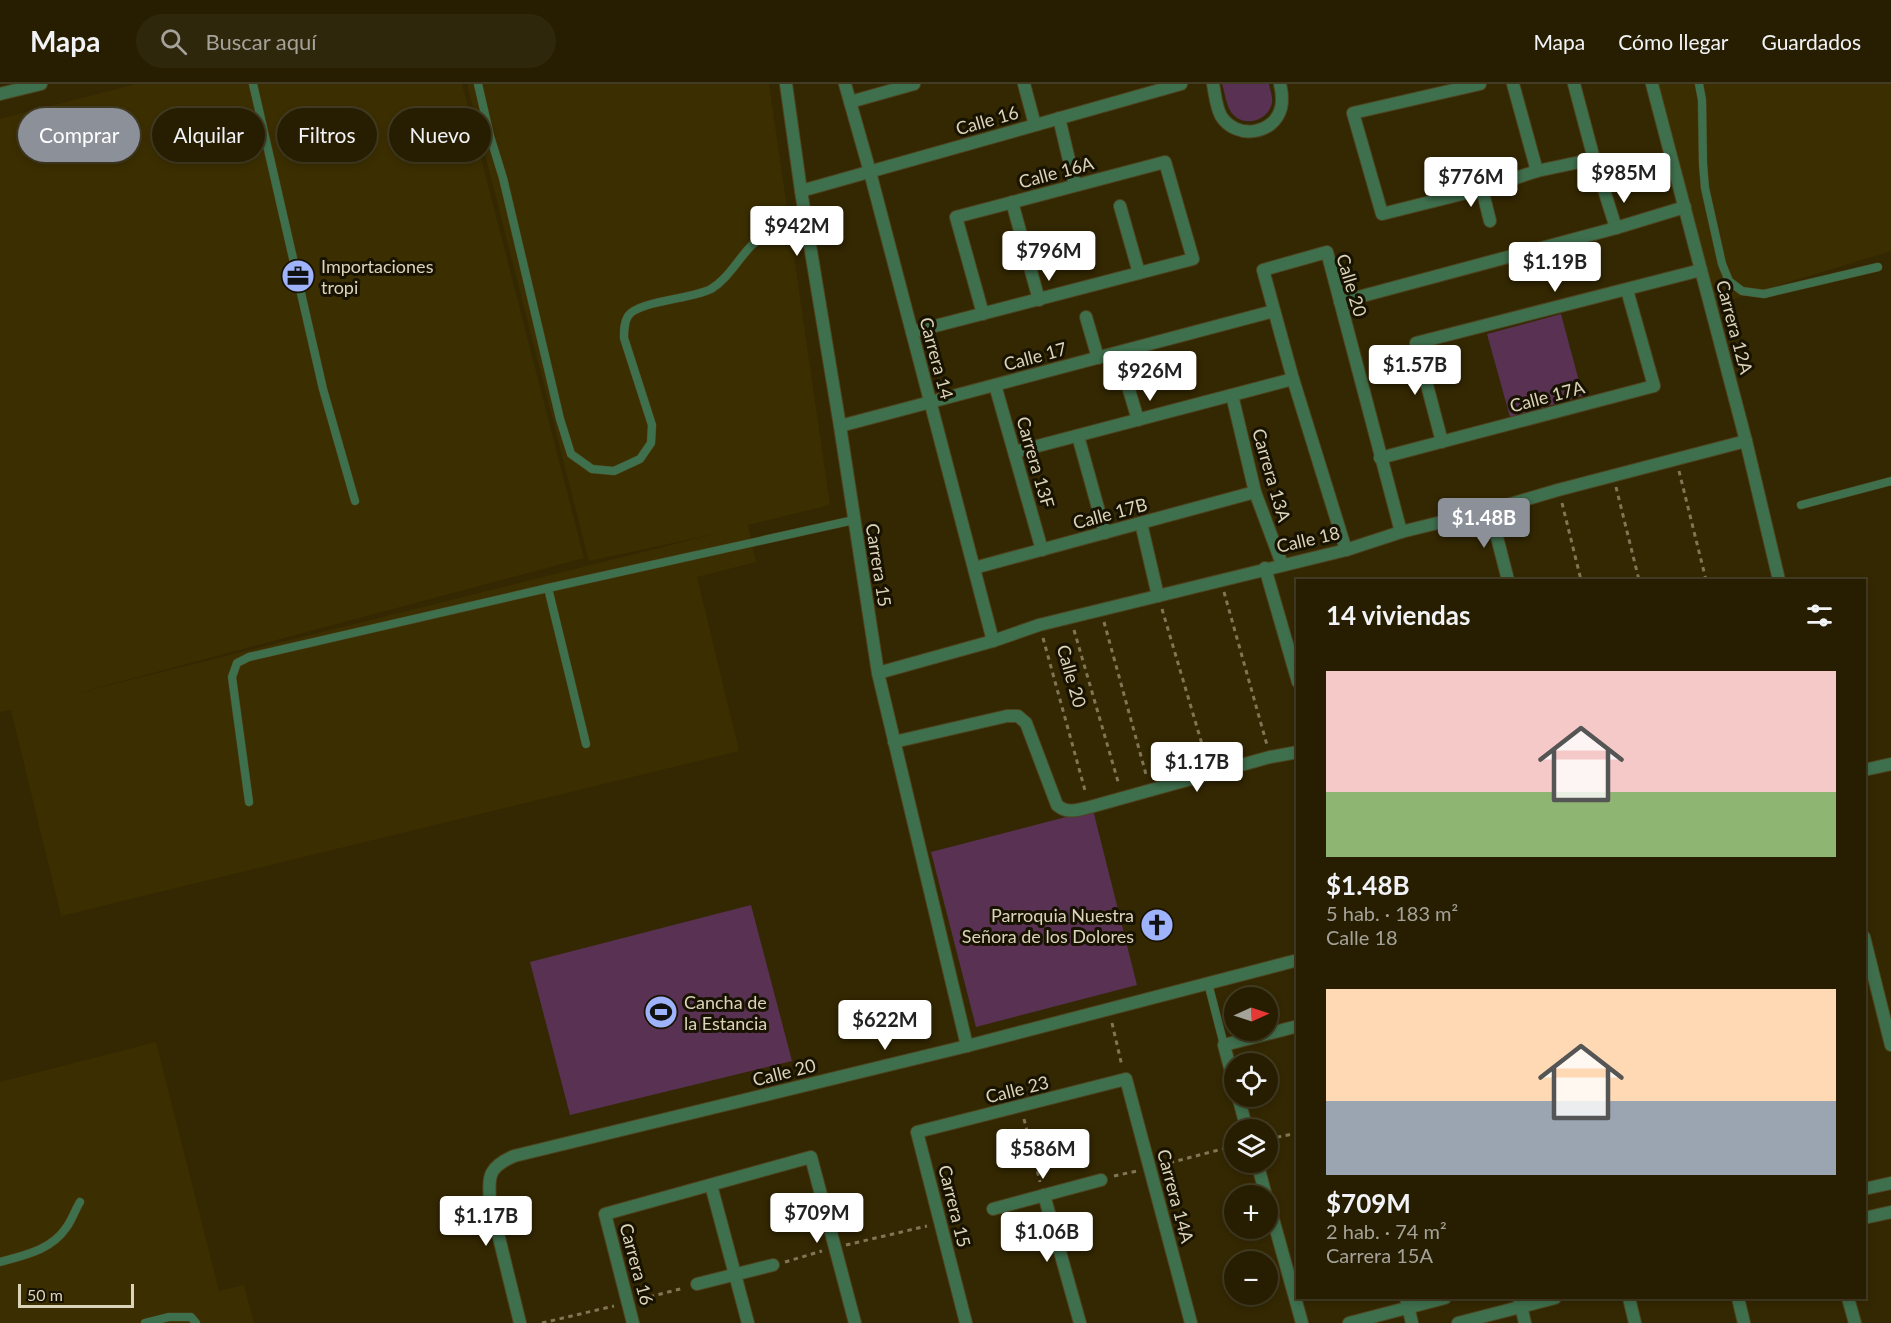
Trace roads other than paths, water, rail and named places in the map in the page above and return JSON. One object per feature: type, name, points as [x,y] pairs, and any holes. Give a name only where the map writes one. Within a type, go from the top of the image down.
[{"type":"street","points":[[0,94],[41,84]]},
{"type":"street","name":"Carrera 15","points":[[786,84],[878,673],[967,1046]]},
{"type":"street","name":"Carrera 14","points":[[846,84],[993,641]]},
{"type":"street","points":[[850,102],[914,84]]},
{"type":"street","points":[[1024,84],[1035,125]]},
{"type":"street","name":"Calle 16","points":[[801,191],[1059,118],[1147,89],[1181,84]]},
{"type":"street","points":[[1213,84],[1218,110],[1222,117],[1231,127],[1251,132],[1266,128],[1278,116],[1282,99],[1280,84]]},
{"type":"street","points":[[1480,84],[1353,113],[1383,214],[1482,189],[1537,171],[1594,159],[1574,84]]},
{"type":"street","points":[[1513,84],[1537,171]]},
{"type":"street","name":"Carrera 12A","points":[[1652,84],[1746,441],[1779,579]]},
{"type":"street","points":[[1059,118],[1075,185]]},
{"type":"street","name":"Calle 16A","points":[[983,314],[956,217],[1165,162],[1193,259],[1139,273]]},
{"type":"street","points":[[1482,189],[1490,221]]},
{"type":"street","points":[[1604,190],[1616,228]]},
{"type":"street","points":[[1012,202],[1039,300]]},
{"type":"street","points":[[912,332],[1139,273],[1120,206]]},
{"type":"street","points":[[1340,302],[1616,228],[1685,207]]},
{"type":"street","name":"Calle 20","points":[[1346,550],[1293,379],[1263,270],[1327,252],[1401,532]]},
{"type":"street","points":[[1442,442],[1416,343],[1701,270]]},
{"type":"street","name":"Calle 17A","points":[[1380,458],[1654,386],[1627,290]]},
{"type":"street","name":"Calle 17","points":[[840,426],[1274,311]]},
{"type":"street","points":[[1086,317],[1098,358]]},
{"type":"street","points":[[1118,352],[1138,420]]},
{"type":"street","points":[[1015,452],[1293,379]]},
{"type":"street","name":"Carrera 13F","points":[[995,385],[1042,550]]},
{"type":"street","name":"Carrera 13A","points":[[1232,395],[1255,492],[1282,564]]},
{"type":"street","points":[[1078,436],[1105,533]]},
{"type":"street","name":"Calle 18","points":[[878,673],[993,641],[1039,625],[1346,550],[1401,532],[1746,441]]},
{"type":"street","name":"Calle 17B","points":[[974,568],[1255,492]]},
{"type":"street","points":[[1491,510],[1508,579]]},
{"type":"street","points":[[1141,523],[1158,596]]},
{"type":"street","points":[[1265,568],[1296,674]]},
{"type":"street","points":[[894,742],[1007,716],[1018,716],[1026,723],[1057,806],[1063,811],[1090,807],[1270,757],[1296,752]]},
{"type":"street","points":[[1866,770],[1891,764]]},
{"type":"street","points":[[1866,945],[1891,1045]]},
{"type":"street","name":"Calle 20","points":[[520,1323],[490,1201],[489,1184],[492,1172],[499,1163],[514,1156],[967,1046],[1296,961]]},
{"type":"street","points":[[1226,1053],[1224,1045],[1296,1027]]},
{"type":"street","name":"Calle 23","points":[[917,1132],[1126,1079]]},
{"type":"street","name":"Carrera 14A","points":[[1126,1079],[1191,1323]]},
{"type":"street","name":"Carrera 15","points":[[917,1132],[966,1323]]},
{"type":"street","points":[[748,1323],[711,1185],[811,1157],[855,1323]]},
{"type":"street","points":[[993,1209],[1101,1180]]},
{"type":"street","points":[[1866,1188],[1891,1182]]},
{"type":"street","name":"Carrera 16","points":[[633,1323],[605,1214],[711,1185]]},
{"type":"street","points":[[1044,1196],[1080,1323]]},
{"type":"street","points":[[1866,1218],[1891,1212]]},
{"type":"street","points":[[1278,1237],[1302,1323]]},
{"type":"street","points":[[697,1284],[773,1265]]},
{"type":"street","points":[[1349,1323],[1407,1302],[1436,1299]]},
{"type":"street","points":[[1458,1323],[1520,1302],[1547,1299]]},
{"type":"street","points":[[1629,1299],[1635,1323]]},
{"type":"street","points":[[1738,1299],[1744,1323]]},
{"type":"street","points":[[1848,1299],[1855,1323]]},
{"type":"street","points":[[1407,1302],[1412,1323]]},
{"type":"street","points":[[1520,1302],[1525,1323]]},
{"type":"lane","points":[[253,84],[323,389],[355,501]]},
{"type":"lane","points":[[478,84],[503,178],[560,419],[571,454],[592,469],[614,471],[640,459],[651,443],[652,425],[624,338],[624,325],[630,314],[640,308],[711,289],[723,280],[762,237],[777,230],[807,222]]},
{"type":"lane","points":[[1699,84],[1702,100],[1705,188],[1722,264],[1729,281],[1742,291],[1764,294],[1878,267]]},
{"type":"lane","points":[[1801,505],[1891,481]]},
{"type":"lane","points":[[249,802],[232,677],[237,663],[249,657],[854,520]]},
{"type":"lane","points":[[548,588],[586,744]]},
{"type":"lane","points":[[1208,983],[1224,1045]]},
{"type":"lane","points":[[0,1262],[34,1253],[52,1243],[66,1228],[80,1202]]},
{"type":"lane","points":[[145,1323],[169,1317],[191,1317],[195,1323]]},
{"type":"place","name":"Importaciones tropi","points":[[298,276]]},
{"type":"place","name":"Parroquia Nuestra Señora de los Dolores","points":[[1157,925]]},
{"type":"place","name":"Cancha de la Estancia","points":[[661,1012]]}]
